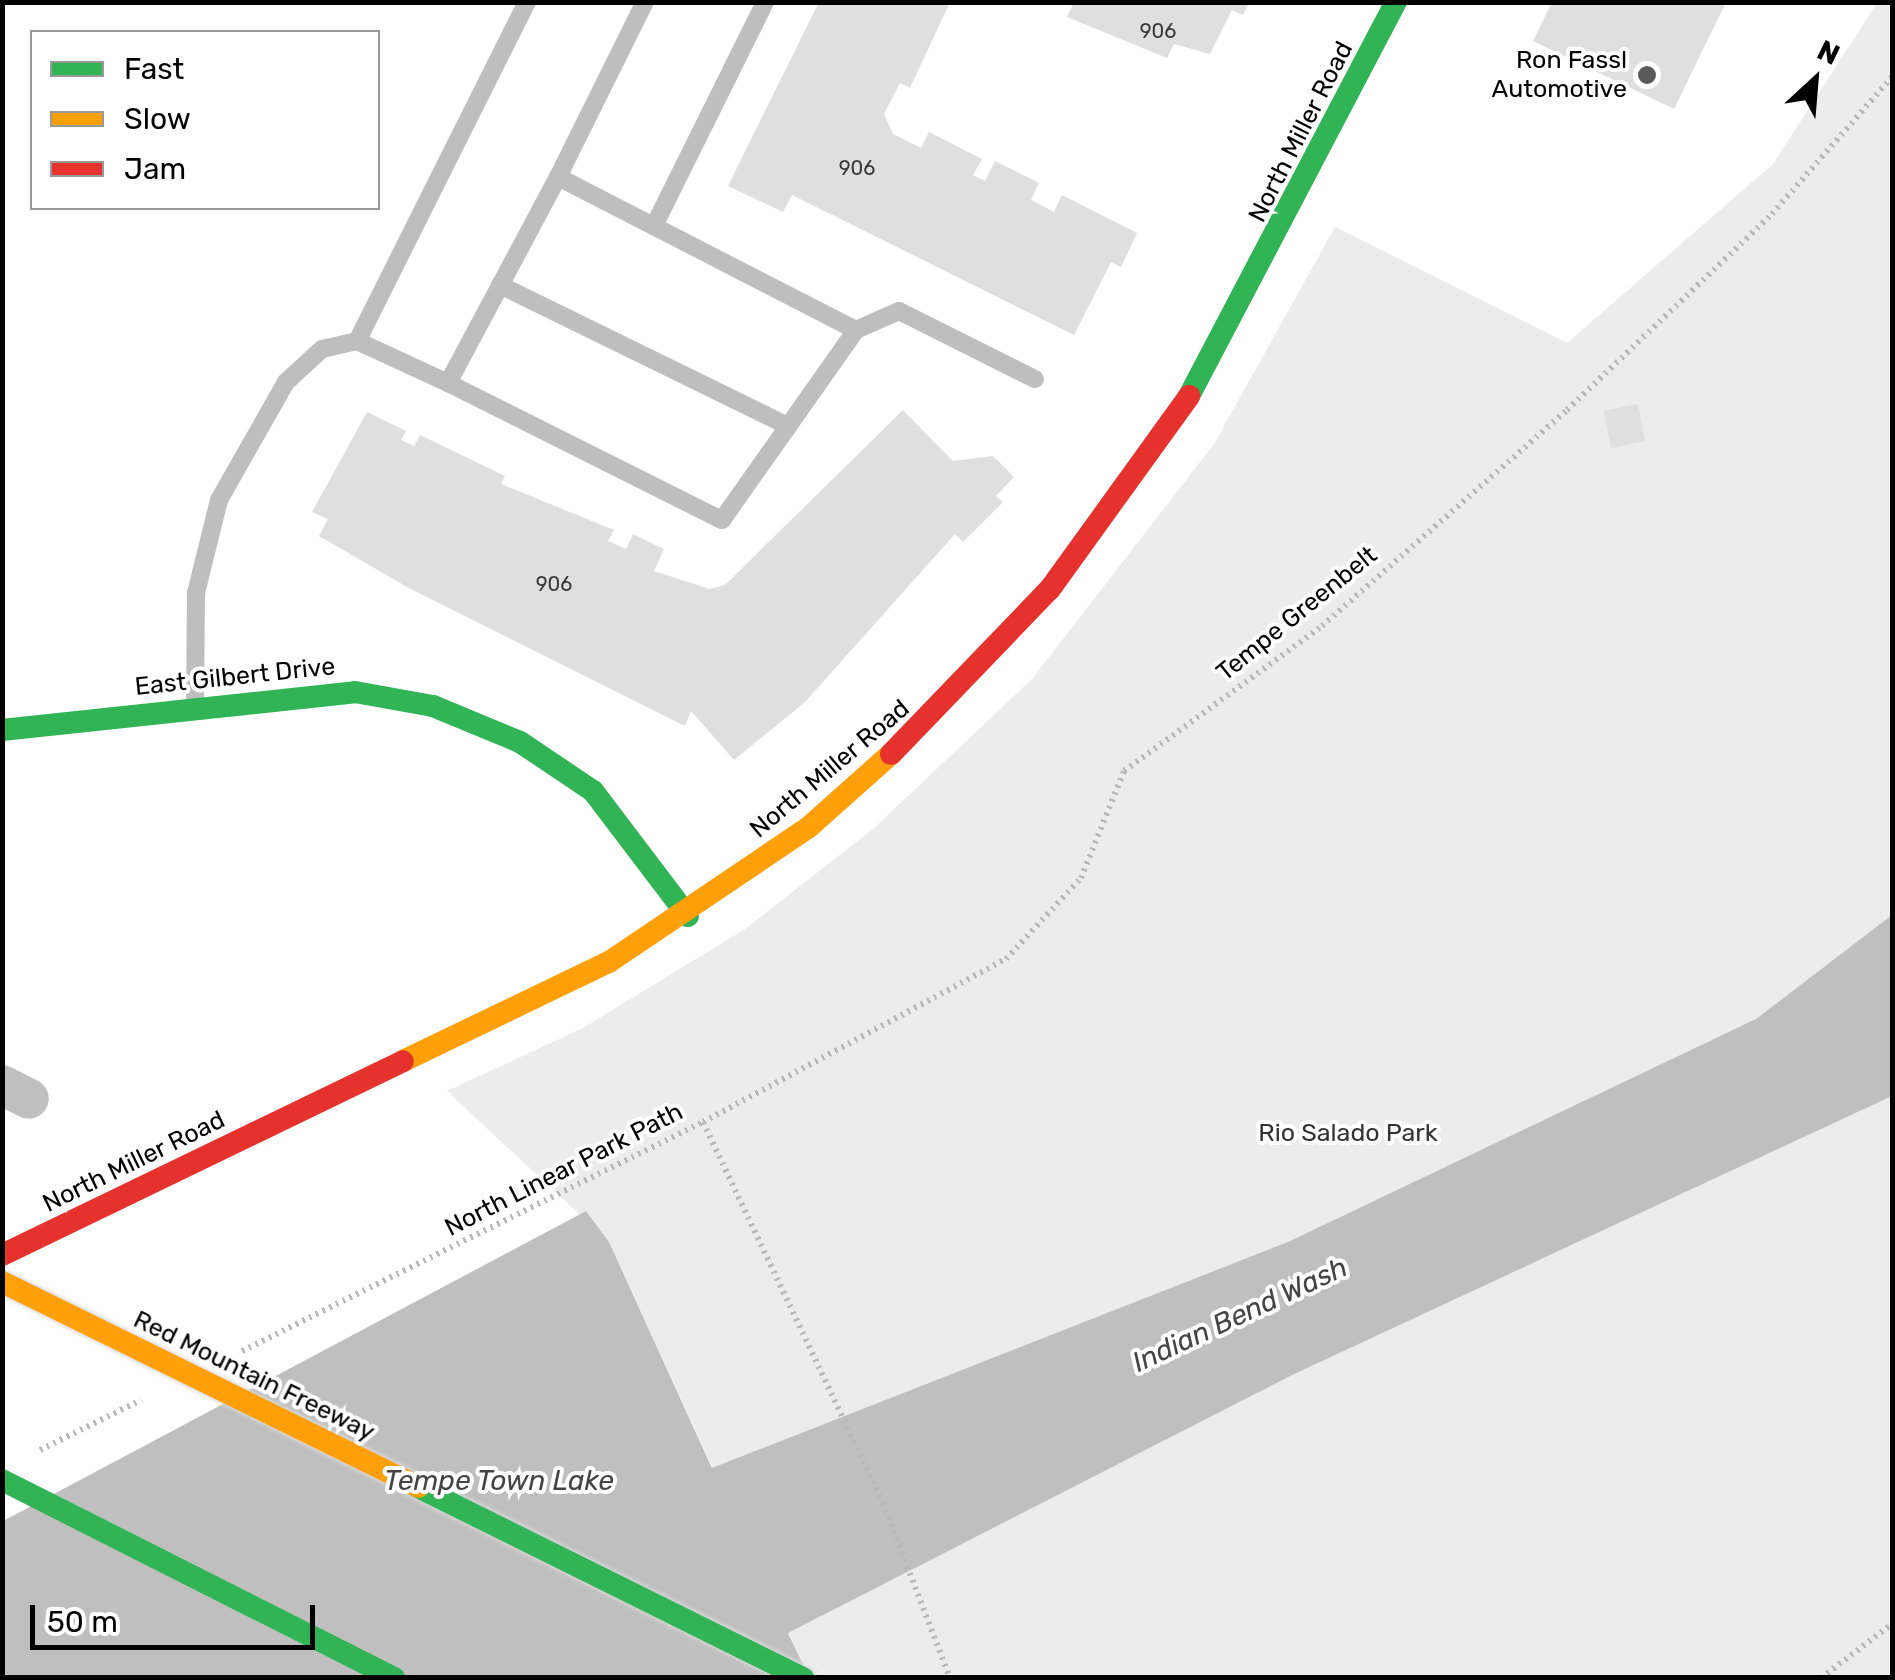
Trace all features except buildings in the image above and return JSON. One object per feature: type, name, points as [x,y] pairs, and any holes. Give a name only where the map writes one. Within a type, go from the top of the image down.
[{"type":"main road","name":"North Miller Road","points":[[2,1255],[688,916],[810,827],[943,708],[1050,589],[1227,334],[1396,2]]},
{"type":"main road","name":"East Gilbert Drive","points":[[2,730],[356,692],[433,706],[520,742],[593,791],[688,916]]},
{"type":"main road","name":"Red Mountain Freeway","points":[[2,1282],[803,1678]]},
{"type":"main road","points":[[2,1480],[394,1678]]},
{"type":"lane","points":[[356,341],[527,2]]},
{"type":"lane","points":[[448,383],[558,177],[645,2]]},
{"type":"lane","points":[[654,226],[765,2]]},
{"type":"lane","points":[[558,177],[856,330]]},
{"type":"lane","points":[[500,285],[788,426]]},
{"type":"lane","points":[[195,709],[196,593],[220,500],[286,382],[322,349],[356,341],[722,520],[856,330],[898,311],[1035,379]]},
{"type":"path","name":"Tempe Greenbelt","points":[[703,1122],[1006,959],[1082,878],[1124,770],[1322,626],[1566,410],[1772,214],[1892,77]]},
{"type":"path","name":"North Linear Park Path","points":[[233,1355],[703,1122],[883,1503],[950,1678]]},
{"type":"path","points":[[20,1459],[162,1390]]},
{"type":"path","points":[[1821,1678],[1892,1624]]},
{"type":"green space","name":"Rio Salado Park","points":[[1877,3],[1892,3],[1892,1677],[809,1677],[609,1242],[447,1091],[583,1028],[745,929],[873,829],[1032,679],[1214,444],[1335,227],[1567,343],[1773,164]]},
{"type":"water","points":[[1892,915],[1892,1096],[1292,1375],[788,1633],[809,1677],[3,1678],[3,1521],[586,1211],[609,1242],[712,1468],[1288,1242],[1756,1019]]},
{"type":"waterway","points":[[2,1085],[29,1099]]},
{"type":"traffic: fast","points":[[1189,396],[1396,2]]},
{"type":"traffic: fast","points":[[2,730],[355,692],[433,706],[520,742],[593,791],[688,916]]},
{"type":"traffic: fast","points":[[2,1480],[394,1678]]},
{"type":"traffic: fast","points":[[418,1487],[803,1678]]},
{"type":"traffic: slow","points":[[403,1061],[609,962],[809,827],[891,754]]},
{"type":"traffic: slow","points":[[2,1282],[418,1487]]},
{"type":"traffic: jam","points":[[891,754],[1050,589],[1189,396]]},
{"type":"traffic: jam","points":[[2,1255],[403,1061]]},
{"type":"place","name":"Ron Fassl Automotive","points":[[1647,75]]},
{"type":"water label","name":"Indian Bend Wash","points":[[1240,1315]]},
{"type":"water label","name":"Tempe Town Lake","points":[[499,1481]]}]
